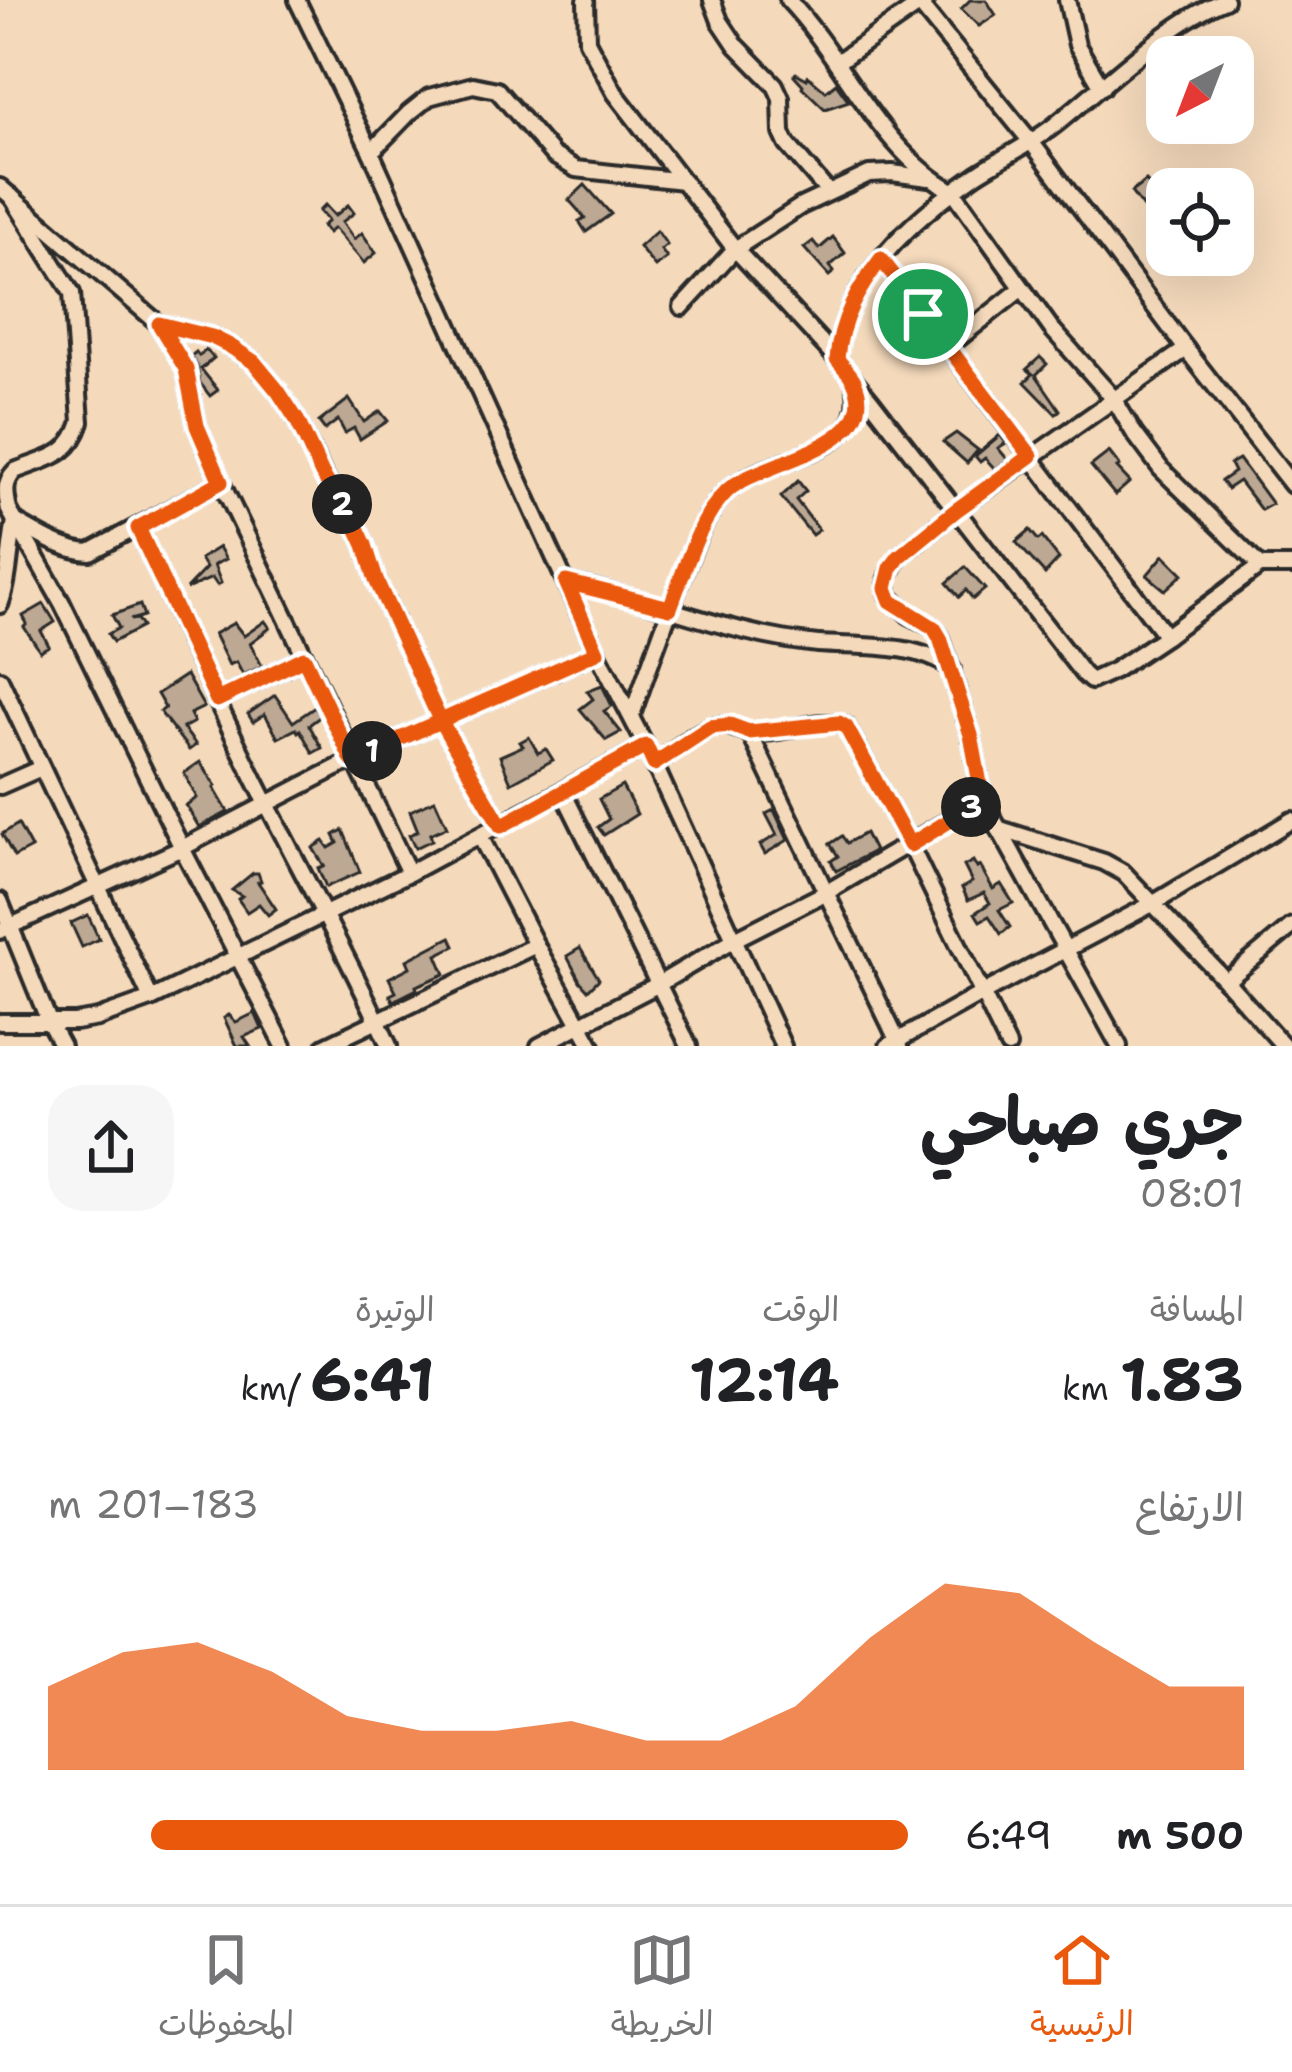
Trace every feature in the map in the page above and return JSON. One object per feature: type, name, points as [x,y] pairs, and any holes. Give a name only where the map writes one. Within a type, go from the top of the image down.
[{"type":"street","points":[[297,0],[783,1046]]},
{"type":"street","points":[[586,0],[587,41],[615,93],[735,249],[837,359],[1091,681],[1166,636],[1260,566],[1292,566]]},
{"type":"street","points":[[712,0],[736,45],[776,85],[787,144],[828,192]]},
{"type":"street","points":[[788,0],[891,138],[929,178],[954,192],[1021,289],[1114,399],[1161,469],[1260,566]]},
{"type":"street","points":[[1067,0],[1077,45],[1102,88]]},
{"type":"street","points":[[837,359],[847,311],[881,259],[915,224],[1000,159],[1033,143],[1191,17],[1226,0]]},
{"type":"street","points":[[837,62],[921,2],[1292,485]]},
{"type":"street","points":[[371,152],[429,97],[473,85],[497,90],[553,155],[576,169],[683,181]]},
{"type":"street","points":[[682,307],[735,249],[828,192],[869,174],[929,178]]},
{"type":"street","points":[[5,192],[159,324],[186,369],[197,426],[221,482],[409,873]]},
{"type":"street","points":[[5,192],[72,293],[81,422],[68,449],[15,471],[3,494],[284,1046]]},
{"type":"street","points":[[881,259],[1166,636]]},
{"type":"street","points":[[948,346],[1021,289]]},
{"type":"street","points":[[159,324],[230,346],[254,362],[278,391],[365,545],[376,580],[440,720],[501,826]]},
{"type":"street","points":[[1119,1046],[983,800],[971,735],[940,638],[934,628],[891,601],[886,588],[899,557],[955,511],[1186,349]]},
{"type":"street","points":[[632,715],[693,548],[722,495],[753,473],[813,452],[842,433],[854,418],[858,401],[854,381]]},
{"type":"street","points":[[15,520],[78,551],[90,552],[221,482]]},
{"type":"street","points":[[0,605],[15,520]]},
{"type":"street","points":[[138,528],[267,804],[389,1046]]},
{"type":"street","points":[[566,582],[812,644],[927,655],[952,669]]},
{"type":"street","points":[[6,929],[182,848],[352,760],[597,652]]},
{"type":"street","points":[[217,700],[304,658]]},
{"type":"street","points":[[1,683],[151,999]]},
{"type":"street","points":[[654,764],[710,727],[730,725],[749,732],[818,724],[846,727],[910,845],[1008,1046]]},
{"type":"street","points":[[749,732],[895,1044],[1154,904],[1292,820]]},
{"type":"street","points":[[0,1022],[50,1024],[98,1018],[151,999],[501,826],[646,746]]},
{"type":"street","points":[[0,786],[41,768]]},
{"type":"street","points":[[563,792],[689,1046]]},
{"type":"street","points":[[539,1046],[827,892],[983,800]]},
{"type":"street","points":[[997,828],[1114,866],[1286,1040]]},
{"type":"street","points":[[480,836],[592,1046]]},
{"type":"street","points":[[0,901],[6,929],[62,1046]]},
{"type":"street","points":[[1226,981],[1292,926]]},
{"type":"street","points":[[325,1046],[536,945]]},
{"type":"building","points":[[970,0],[986,0],[996,15],[979,26],[961,9]]},
{"type":"building","points":[[796,73],[808,76],[826,91],[836,83],[849,101],[825,109],[802,87]]},
{"type":"building","points":[[1146,181],[1146,212],[1131,192]]},
{"type":"building","points":[[585,185],[611,214],[586,232],[579,221],[585,218],[569,200]]},
{"type":"building","points":[[325,205],[335,216],[348,205],[354,213],[342,222],[354,239],[362,233],[376,253],[364,263],[334,228],[328,233],[322,226],[328,221],[319,211]]},
{"type":"building","points":[[657,231],[667,245],[661,250],[667,258],[655,267],[639,247]]},
{"type":"building","points":[[833,237],[845,253],[830,266],[834,272],[829,276],[804,248],[813,241],[819,249]]},
{"type":"building","points":[[206,350],[214,358],[201,369],[218,390],[210,396],[191,356]]},
{"type":"building","points":[[1040,357],[1047,364],[1036,375],[1060,410],[1056,414],[1025,382],[1033,374],[1027,369]]},
{"type":"building","points":[[349,399],[364,422],[380,411],[388,421],[360,439],[354,428],[345,433],[338,420],[325,430],[319,422]]},
{"type":"building","points":[[956,433],[978,450],[967,463],[943,442]]},
{"type":"building","points":[[1000,435],[1006,443],[998,448],[1008,460],[995,469],[985,458],[980,462],[975,456]]},
{"type":"building","points":[[1109,452],[1130,482],[1115,495],[1091,466]]},
{"type":"building","points":[[1239,459],[1272,504],[1261,510],[1239,481],[1227,489],[1221,481],[1234,472],[1230,464]]},
{"type":"building","points":[[798,481],[806,491],[796,500],[819,530],[812,535],[781,497]]},
{"type":"building","points":[[1030,530],[1059,559],[1045,574],[1016,542]]},
{"type":"building","points":[[219,547],[226,559],[214,565],[221,583],[217,585],[212,578],[186,589],[206,568],[200,559]]},
{"type":"building","points":[[1164,555],[1183,574],[1165,590],[1147,575]]},
{"type":"building","points":[[965,567],[985,589],[973,599],[966,590],[959,597],[947,583]]},
{"type":"building","points":[[44,604],[55,622],[41,631],[49,646],[40,651],[24,627],[23,616]]},
{"type":"building","points":[[140,605],[144,616],[130,620],[137,619],[142,627],[113,642],[108,634],[119,628],[112,615]]},
{"type":"building","points":[[265,621],[270,628],[250,643],[262,666],[243,675],[236,662],[229,665],[214,634],[234,623],[244,636]]},
{"type":"building","points":[[186,675],[204,707],[190,714],[194,722],[183,728],[196,745],[189,750],[160,712],[165,708],[157,694]]},
{"type":"building","points":[[602,685],[612,706],[604,711],[621,732],[606,740],[580,709],[593,699],[587,691]]},
{"type":"building","points":[[275,695],[293,722],[315,707],[321,716],[309,725],[322,748],[313,753],[296,729],[278,738],[265,714],[253,722],[248,714]]},
{"type":"building","points":[[529,737],[538,753],[546,749],[553,760],[511,783],[500,756],[523,746],[520,742]]},
{"type":"building","points":[[200,762],[228,812],[199,827],[186,805],[197,798],[184,773]]},
{"type":"building","points":[[622,786],[637,814],[604,835],[598,827],[609,819],[599,799]]},
{"type":"building","points":[[435,800],[447,827],[415,848],[409,835],[418,831],[410,811]]},
{"type":"building","points":[[774,810],[788,840],[765,854],[760,845],[777,835],[766,814]]},
{"type":"building","points":[[18,824],[31,848],[14,857],[2,834]]},
{"type":"building","points":[[343,830],[360,872],[326,887],[318,868],[324,866],[313,848],[324,841],[329,848],[338,843],[334,835]]},
{"type":"building","points":[[865,833],[874,851],[836,871],[831,861],[838,856],[830,844],[842,836],[847,843]]},
{"type":"building","points":[[973,861],[993,889],[1001,884],[1013,903],[999,910],[1010,927],[1001,934],[989,916],[980,921],[975,913],[990,903],[984,893],[968,900],[962,888],[972,882],[964,866]]},
{"type":"building","points":[[258,873],[258,882],[276,909],[268,915],[259,904],[247,912],[238,899],[242,896],[232,890]]},
{"type":"building","points":[[88,915],[99,939],[82,947],[71,923]]},
{"type":"building","points":[[451,937],[455,946],[437,955],[445,974],[393,1001],[390,995],[396,992],[389,978],[410,967],[407,960]]},
{"type":"building","points":[[580,948],[599,979],[588,990],[567,956]]},
{"type":"building","points":[[255,1013],[262,1029],[244,1037],[250,1046],[237,1046],[224,1018],[229,1015],[236,1022]]},
{"type":"route","points":[[923,314],[881,259],[847,311],[838,347],[837,359],[854,381],[858,401],[854,418],[829,443],[753,473],[722,495],[693,548],[670,608],[566,582],[597,652],[440,720],[352,760],[304,658],[217,700],[138,528],[221,482],[197,426],[186,369],[159,324],[230,346],[254,362],[278,391],[358,530],[440,720],[501,826],[646,746],[654,764],[710,727],[730,725],[749,732],[839,723],[846,727],[910,845],[983,800],[971,735],[940,638],[934,628],[891,601],[887,578],[899,557],[1031,456],[923,314]]}]
